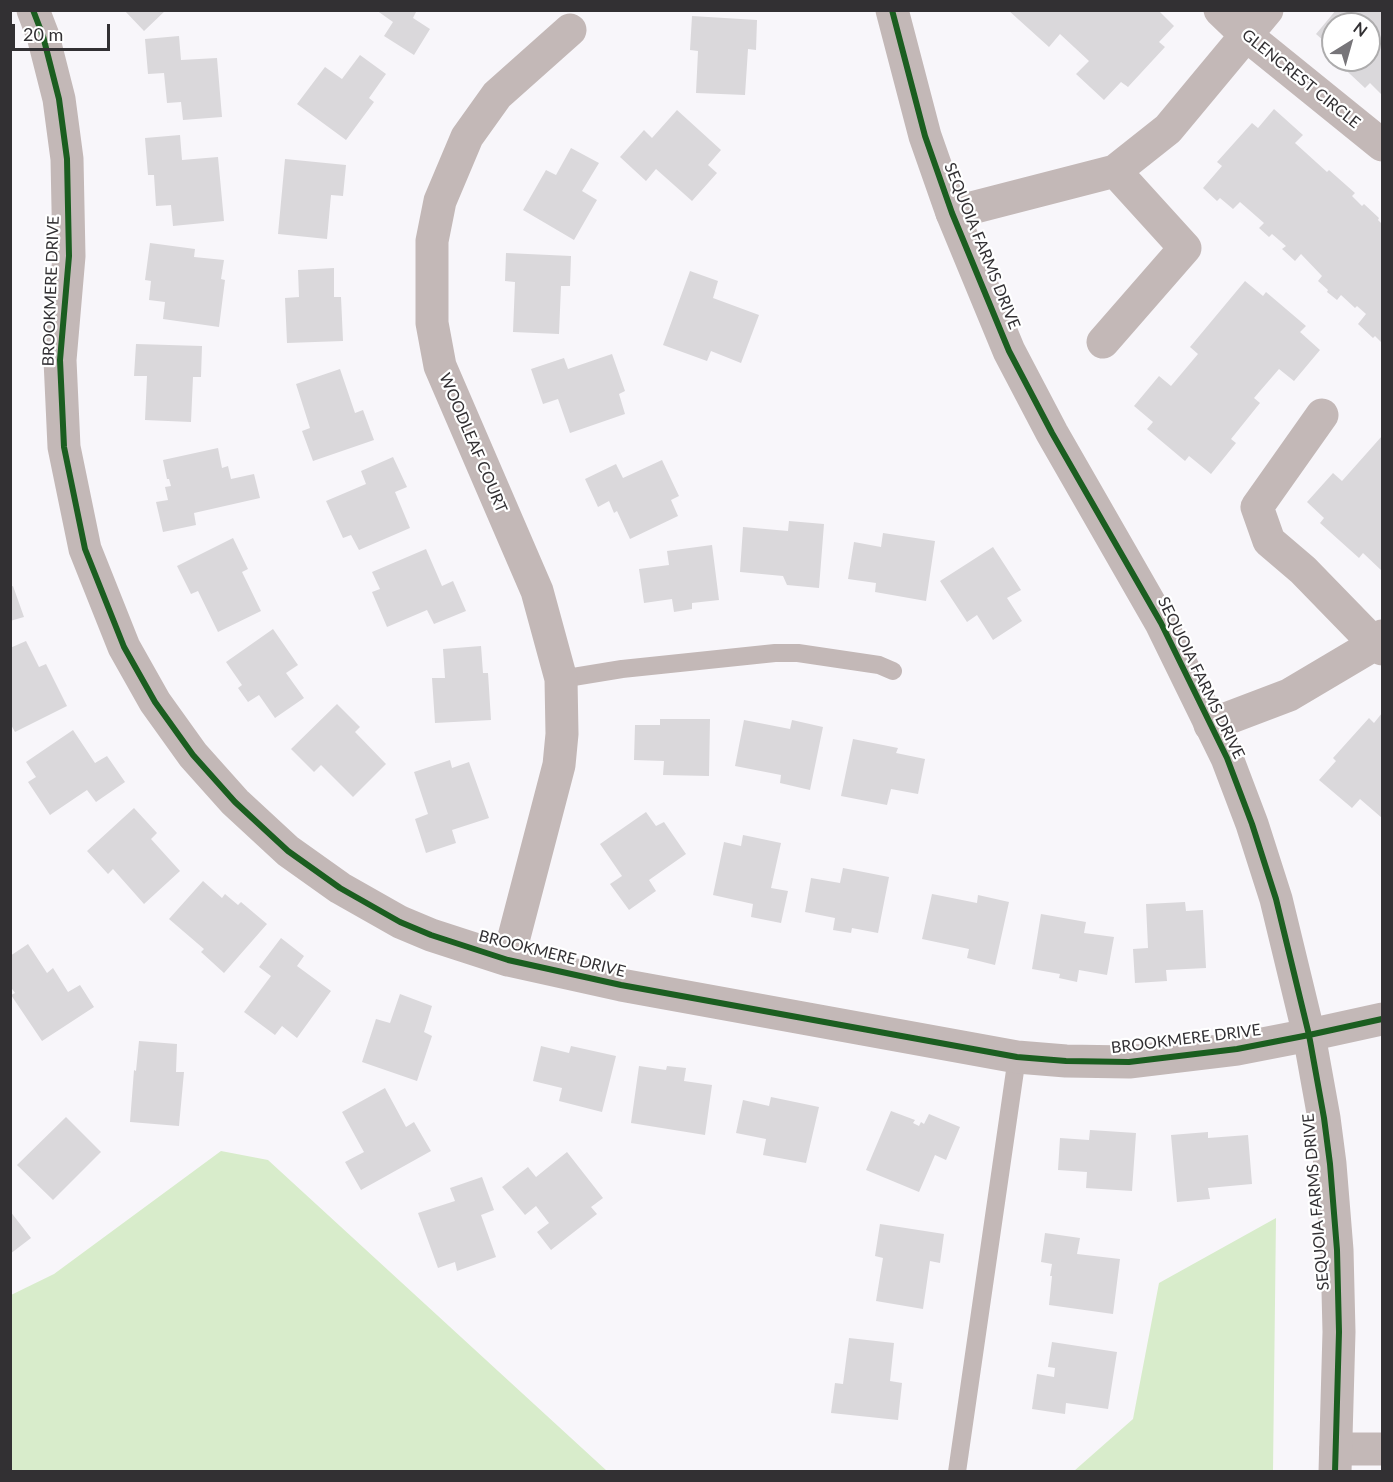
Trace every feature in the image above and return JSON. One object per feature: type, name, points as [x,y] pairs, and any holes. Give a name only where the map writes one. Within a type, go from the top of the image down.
[{"type":"street","name":"BROOKMERE DRIVE","points":[[33,10],[43,36],[59,99],[67,159],[69,256],[60,360],[64,447],[85,549],[124,647],[155,702],[193,755],[235,802],[288,851],[340,888],[400,922],[431,935],[508,960],[621,985],[1017,1057],[1066,1061],[1129,1062],[1237,1049],[1383,1019]]},
{"type":"street","name":"SEQUOIA FARMS DRIVE","points":[[892,10],[925,136],[952,213],[1009,351],[1052,433],[1161,623],[1227,758],[1252,824],[1276,899],[1309,1035],[1330,1164],[1337,1250],[1339,1332],[1336,1460]]},
{"type":"street","name":"GLENCREST CIRCLE","points":[[1220,10],[1246,35],[1383,146]]},
{"type":"street","points":[[952,213],[1114,171],[1168,129],[1267,10]]},
{"type":"street","name":"WOODLEAF COURT","points":[[508,960],[559,765],[562,734],[561,679],[537,591],[440,366],[432,323],[432,241],[440,201],[467,137],[497,95],[570,30]]},
{"type":"street","points":[[1103,342],[1185,248],[1114,171]]},
{"type":"street","points":[[1210,725],[1289,695],[1380,643],[1269,541],[1257,507],[1322,415]]},
{"type":"street","points":[[1336,1460],[1383,1449]]},
{"type":"lane","points":[[561,679],[622,669],[798,652],[879,665],[893,671]]},
{"type":"lane","points":[[957,1472],[1017,1057]]},
{"type":"green space","points":[[221,1151],[268,1160],[607,1471],[11,1471],[11,1295],[54,1274]]},
{"type":"green space","points":[[1276,1218],[1273,1471],[1074,1471],[1133,1419],[1159,1283]]},
{"type":"building","points":[[124,10],[166,10],[144,31]]},
{"type":"building","points":[[376,10],[417,10],[413,18],[430,29],[414,55],[384,36],[393,22]]},
{"type":"building","points":[[1008,10],[1158,10],[1174,26],[1159,42],[1165,47],[1128,87],[1121,82],[1104,100],[1076,74],[1089,61],[1060,34],[1049,47]]},
{"type":"building","points":[[1336,10],[1382,10],[1382,95],[1370,83],[1365,88],[1348,72],[1381,72],[1381,12],[1334,12]]},
{"type":"building","points":[[692,16],[757,20],[756,50],[748,49],[745,95],[696,93],[698,51],[690,50]]},
{"type":"building","points":[[1321,28],[1321,38],[1316,34]]},
{"type":"building","points":[[179,36],[181,60],[217,58],[222,117],[183,120],[181,102],[167,103],[164,73],[148,74],[145,39]]},
{"type":"building","points":[[360,55],[386,74],[369,98],[374,102],[346,140],[297,104],[325,67],[342,79]]},
{"type":"building","points":[[1274,109],[1303,135],[1295,143],[1355,193],[1352,196],[1379,218],[1382,224],[1382,343],[1358,324],[1366,314],[1357,306],[1355,308],[1341,295],[1337,300],[1327,292],[1328,290],[1318,281],[1322,276],[1301,254],[1295,261],[1282,249],[1286,246],[1272,234],[1269,237],[1259,228],[1264,223],[1240,202],[1233,209],[1220,198],[1217,201],[1203,188],[1222,166],[1217,162],[1252,123],[1258,128]]},
{"type":"building","points":[[677,110],[721,150],[708,165],[717,173],[692,201],[656,169],[646,181],[620,157],[644,130],[652,138]]},
{"type":"building","points":[[180,135],[182,160],[218,157],[224,221],[173,226],[171,205],[156,206],[154,175],[148,175],[145,138]]},
{"type":"building","points":[[571,148],[599,163],[582,191],[597,200],[574,240],[523,210],[546,170],[556,175]]},
{"type":"building","points":[[285,159],[346,165],[343,196],[331,195],[327,239],[278,234]]},
{"type":"building","points":[[150,243],[195,249],[194,257],[224,260],[221,279],[225,280],[219,327],[163,319],[165,302],[149,300],[151,281],[145,280]]},
{"type":"building","points":[[506,253],[571,256],[570,286],[561,286],[559,334],[513,332],[515,282],[505,281]]},
{"type":"building","points":[[334,268],[334,297],[341,297],[343,341],[287,343],[285,298],[299,297],[298,270]]},
{"type":"building","points":[[690,271],[718,281],[713,298],[759,315],[741,363],[711,351],[707,361],[663,345]]},
{"type":"building","points":[[1245,281],[1263,296],[1266,292],[1306,326],[1300,332],[1320,350],[1294,381],[1279,369],[1254,398],[1260,403],[1231,439],[1236,443],[1211,474],[1189,456],[1185,461],[1147,429],[1153,422],[1134,406],[1159,376],[1171,386],[1198,354],[1190,347]]},
{"type":"building","points":[[136,344],[202,346],[201,377],[193,377],[191,422],[145,420],[147,376],[134,376]]},
{"type":"building","points":[[612,354],[625,391],[619,394],[625,414],[570,433],[558,399],[543,404],[531,369],[564,358],[568,369]]},
{"type":"building","points":[[340,369],[355,413],[363,410],[374,440],[313,461],[302,431],[310,428],[296,384]]},
{"type":"building","points":[[1382,436],[1382,571],[1363,553],[1359,558],[1320,523],[1324,518],[1307,502],[1333,473],[1342,481]]},
{"type":"building","points":[[218,448],[222,468],[228,466],[231,479],[254,474],[260,498],[194,513],[196,525],[163,532],[156,502],[168,500],[165,487],[171,486],[163,460]]},
{"type":"building","points":[[393,457],[407,487],[395,492],[410,528],[359,550],[351,535],[343,538],[326,501],[366,484],[361,471]]},
{"type":"building","points":[[662,460],[679,496],[671,500],[678,516],[630,539],[617,511],[614,513],[609,501],[598,507],[585,479],[616,464],[623,478]]},
{"type":"building","points":[[789,521],[824,524],[819,588],[787,585],[783,576],[740,572],[743,527],[788,531]]},
{"type":"building","points":[[883,533],[935,541],[926,601],[875,592],[876,583],[848,579],[854,542],[881,547]]},
{"type":"building","points":[[233,538],[248,569],[242,572],[261,611],[218,632],[198,591],[191,594],[177,566]]},
{"type":"building","points":[[712,545],[719,600],[692,603],[692,609],[674,612],[672,599],[644,603],[639,569],[669,565],[667,551]]},
{"type":"building","points":[[993,547],[1021,590],[1007,598],[1022,621],[993,640],[977,615],[967,622],[940,581]]},
{"type":"building","points":[[426,549],[442,586],[453,581],[466,611],[434,624],[427,610],[387,627],[372,592],[380,589],[372,572]]},
{"type":"building","points":[[13,586],[24,617],[10,621],[10,587]]},
{"type":"building","points":[[273,629],[298,665],[286,673],[304,698],[275,718],[259,695],[248,702],[238,688],[242,685],[226,662]]},
{"type":"building","points":[[26,641],[39,667],[46,664],[67,706],[15,732],[10,723],[10,648]]},
{"type":"building","points":[[481,646],[483,673],[488,673],[491,720],[435,723],[432,678],[445,678],[443,649]]},
{"type":"building","points":[[337,704],[360,727],[355,732],[386,764],[353,797],[321,765],[314,772],[291,749]]},
{"type":"building","points":[[1382,713],[1382,818],[1360,799],[1352,808],[1319,780],[1336,761],[1333,758],[1369,718],[1374,723]]},
{"type":"building","points":[[660,719],[710,719],[709,776],[663,775],[664,761],[634,760],[635,725],[660,725]]},
{"type":"building","points":[[744,720],[790,729],[792,720],[823,727],[810,790],[780,783],[781,775],[735,766]]},
{"type":"building","points":[[73,730],[95,763],[107,756],[125,782],[96,802],[87,790],[50,815],[28,782],[36,777],[26,762]]},
{"type":"building","points":[[853,739],[898,748],[896,753],[925,759],[918,794],[891,789],[887,805],[841,796]]},
{"type":"building","points":[[450,760],[452,768],[469,762],[489,818],[452,830],[456,843],[426,853],[415,819],[428,814],[414,772]]},
{"type":"building","points":[[134,808],[157,833],[151,839],[180,871],[144,904],[113,869],[108,874],[87,851]]},
{"type":"building","points":[[646,812],[656,826],[664,822],[686,854],[649,880],[656,891],[629,910],[610,884],[622,876],[600,844]]},
{"type":"building","points":[[743,835],[781,843],[771,888],[788,891],[781,923],[751,917],[753,904],[713,895],[724,842],[741,846]]},
{"type":"building","points":[[843,868],[889,877],[878,933],[852,928],[851,933],[833,930],[835,918],[805,912],[811,878],[840,883]]},
{"type":"building","points":[[203,881],[222,898],[225,894],[238,905],[241,902],[267,924],[224,973],[201,952],[204,949],[169,919]]},
{"type":"building","points":[[932,894],[977,903],[978,895],[1009,902],[995,965],[967,958],[969,949],[922,939]]},
{"type":"building","points":[[1185,902],[1186,911],[1203,910],[1206,968],[1166,970],[1167,981],[1135,983],[1133,949],[1148,948],[1146,904]]},
{"type":"building","points":[[1041,914],[1086,922],[1084,933],[1114,937],[1107,975],[1079,970],[1077,982],[1059,978],[1060,974],[1032,969]]},
{"type":"building","points":[[281,938],[304,956],[297,966],[331,991],[297,1038],[282,1026],[275,1035],[244,1012],[271,976],[259,967]]},
{"type":"building","points":[[28,944],[47,973],[53,968],[68,992],[80,985],[94,1007],[42,1041],[11,995],[15,993],[10,986],[10,956]]},
{"type":"building","points":[[400,994],[432,1006],[424,1032],[432,1036],[417,1081],[362,1062],[376,1019],[390,1023]]},
{"type":"building","points":[[139,1041],[177,1044],[176,1072],[184,1072],[179,1126],[130,1122]]},
{"type":"building","points":[[541,1046],[569,1053],[571,1046],[616,1056],[602,1112],[559,1101],[562,1088],[533,1081]]},
{"type":"building","points":[[639,1066],[666,1070],[667,1066],[686,1068],[684,1081],[712,1085],[705,1135],[631,1123]]},
{"type":"building","points":[[385,1088],[406,1127],[414,1122],[431,1151],[361,1190],[345,1162],[364,1152],[342,1112]]},
{"type":"building","points":[[771,1097],[819,1107],[806,1163],[763,1155],[766,1139],[736,1133],[743,1100],[769,1106]]},
{"type":"building","points":[[891,1111],[915,1120],[913,1123],[919,1126],[921,1122],[924,1124],[929,1114],[960,1127],[946,1160],[935,1155],[919,1192],[866,1170]]},
{"type":"building","points":[[66,1117],[101,1152],[53,1200],[17,1165]]},
{"type":"building","points":[[1090,1130],[1136,1133],[1132,1191],[1086,1188],[1087,1172],[1058,1170],[1060,1138],[1089,1140]]},
{"type":"building","points":[[1208,1132],[1208,1138],[1248,1135],[1252,1184],[1208,1188],[1210,1199],[1177,1202],[1171,1135]]},
{"type":"building","points":[[567,1152],[603,1198],[591,1207],[597,1214],[551,1250],[537,1232],[549,1223],[536,1206],[525,1215],[502,1187],[528,1167],[536,1177]]},
{"type":"building","points":[[482,1177],[494,1210],[481,1215],[496,1257],[457,1271],[455,1262],[438,1268],[418,1213],[455,1201],[450,1188]]},
{"type":"building","points":[[10,1211],[31,1238],[10,1254]]},
{"type":"building","points":[[880,1224],[944,1234],[940,1263],[930,1261],[923,1309],[876,1301],[883,1258],[875,1256]]},
{"type":"building","points":[[1045,1233],[1080,1238],[1077,1254],[1120,1259],[1113,1314],[1049,1305],[1052,1264],[1041,1262]]},
{"type":"building","points":[[849,1338],[894,1343],[890,1381],[902,1383],[898,1420],[831,1413],[835,1383],[843,1384]]},
{"type":"building","points":[[1052,1342],[1117,1352],[1108,1409],[1066,1403],[1065,1414],[1032,1409],[1037,1374],[1054,1377],[1055,1368],[1048,1367]]},
{"type":"cycle path","points":[[33,10],[43,36],[59,99],[67,159],[69,256],[60,360],[64,447],[85,549],[124,647],[155,702],[193,755],[235,802],[288,851],[340,888],[400,922],[431,935],[508,960],[621,985],[1017,1057],[1066,1061],[1129,1062],[1237,1049],[1382,1019]]},
{"type":"cycle path","points":[[892,10],[925,136],[952,213],[1009,351],[1052,433],[1161,623],[1227,758],[1252,824],[1276,899],[1309,1035],[1330,1164],[1337,1250],[1339,1332],[1335,1472]]}]
